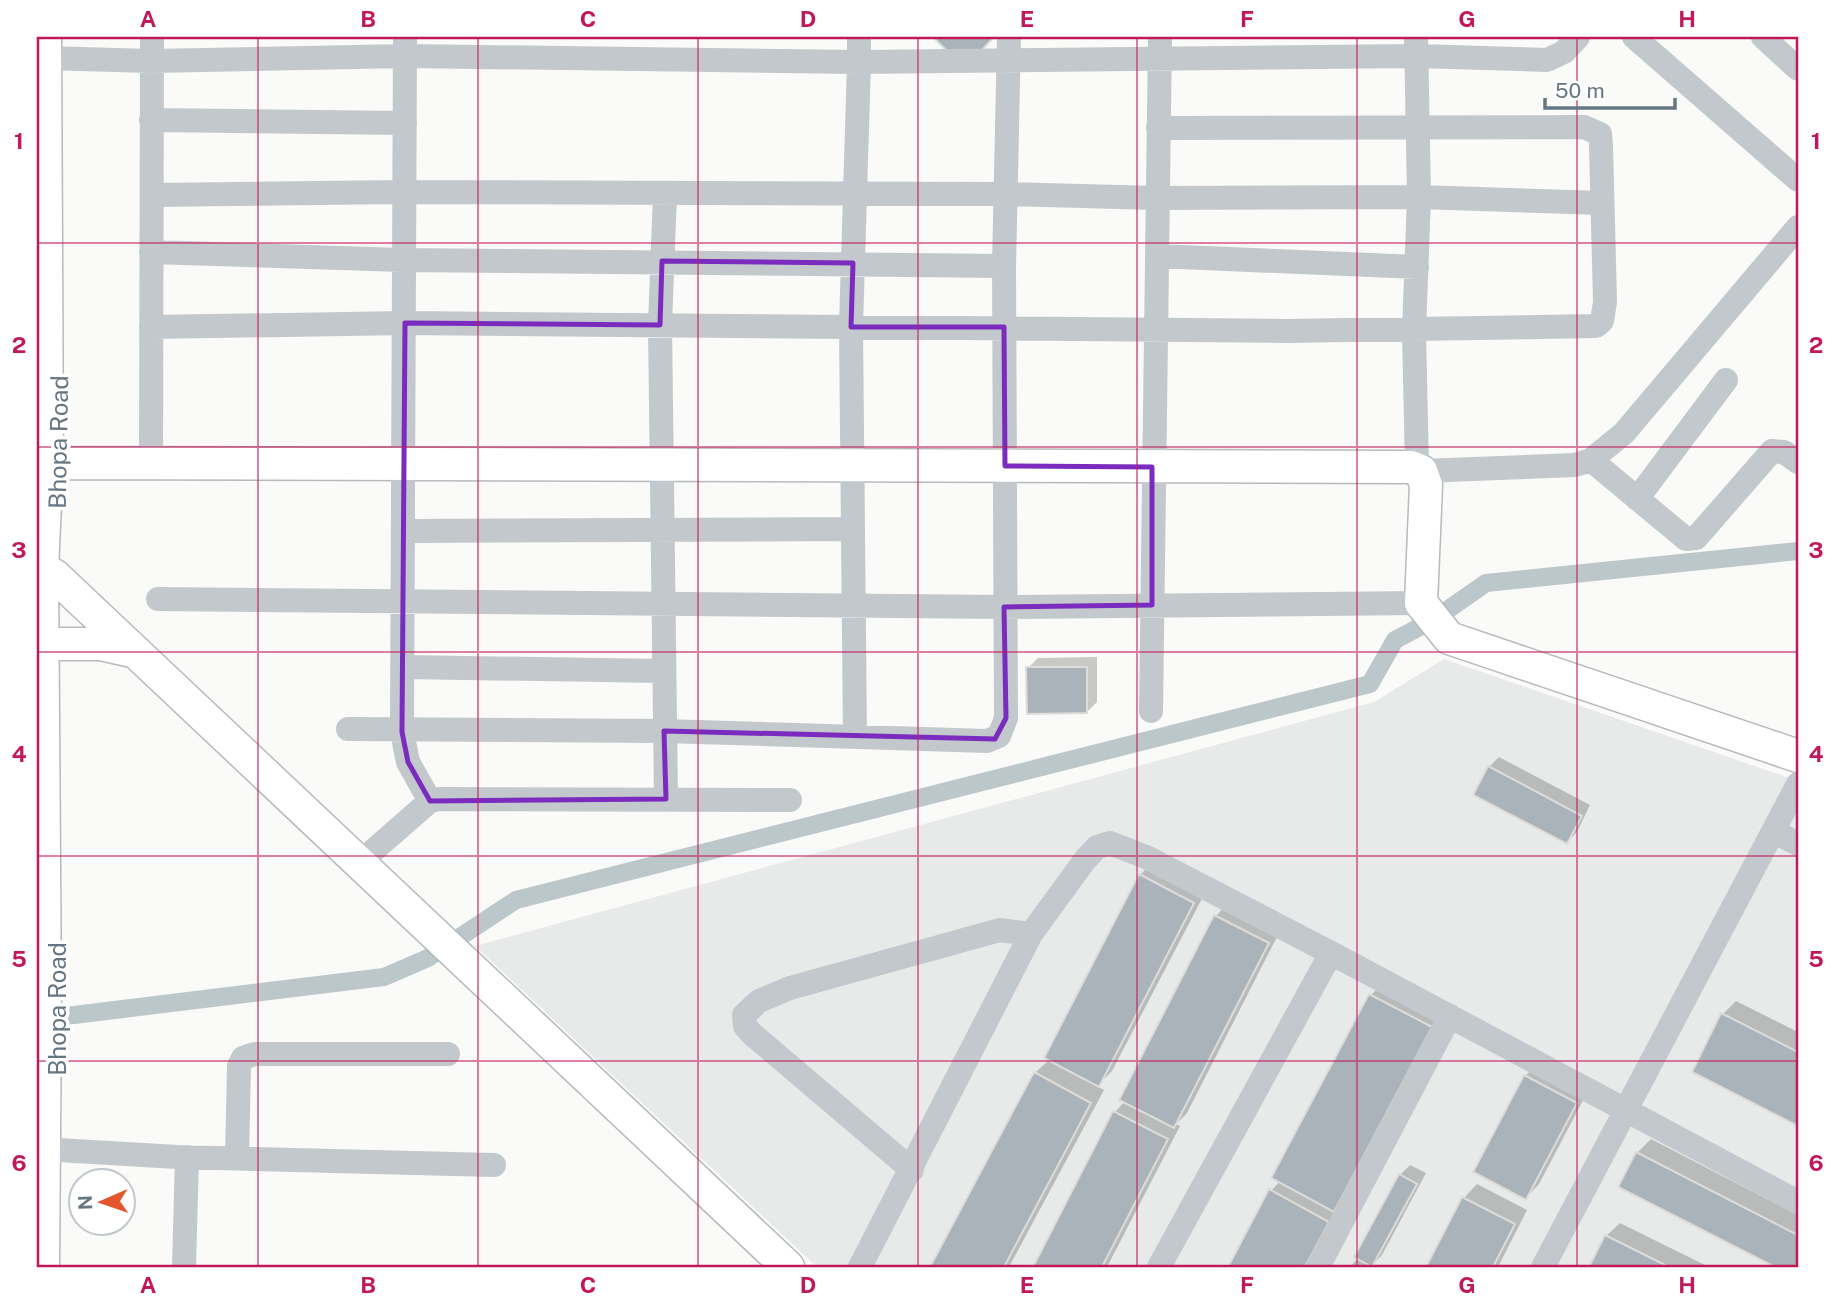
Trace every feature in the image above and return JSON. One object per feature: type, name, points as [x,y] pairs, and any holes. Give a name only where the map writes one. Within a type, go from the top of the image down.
[{"type":"main road","name":"Bhopa Road","points":[[49,1011],[45,570],[54,464],[53,48]]},
{"type":"main road","points":[[54,464],[1005,466],[1419,470],[1426,485],[1420,603],[1449,638],[1798,756]]},
{"type":"main road","name":"Bhopa Road","points":[[43,1267],[56,645],[45,570]]},
{"type":"main road","points":[[45,570],[136,652],[788,1267]]},
{"type":"main road","points":[[56,645],[100,644],[136,652]]},
{"type":"main road","name":"Bhopa Road","points":[[46,1092],[58,1150],[58,1267]]},
{"type":"street","points":[[855,737],[851,327],[859,37]]},
{"type":"street","points":[[53,48],[405,46],[859,62],[1009,48],[1416,46],[1547,60],[1564,52],[1578,37]]},
{"type":"street","points":[[1634,37],[1798,180]]},
{"type":"street","points":[[1763,37],[1798,69]]},
{"type":"street","points":[[405,46],[402,732],[408,762],[430,801]]},
{"type":"street","points":[[1416,46],[1419,197],[1414,331],[1419,470],[1575,465],[1591,460],[1624,433],[1650,404],[1798,227]]},
{"type":"street","points":[[1151,711],[1159,47]]},
{"type":"street","points":[[348,729],[402,732],[664,731],[987,741],[999,736],[1006,718],[1004,266],[1009,48]]},
{"type":"street","points":[[151,49],[151,465]]},
{"type":"street","points":[[151,120],[405,123]]},
{"type":"street","points":[[151,327],[405,323],[1414,331],[1600,324],[1605,302],[1600,134],[1595,130],[1584,127],[1158,128]]},
{"type":"street","points":[[153,195],[403,192],[1005,194],[1157,198],[1419,197],[1601,203]]},
{"type":"street","points":[[665,194],[660,325],[666,799]]},
{"type":"street","points":[[151,252],[402,260],[1004,266]]},
{"type":"street","points":[[1157,256],[1417,267]]},
{"type":"street","points":[[1637,499],[1726,380]]},
{"type":"street","points":[[1591,460],[1680,537],[1692,539],[1772,451],[1784,452],[1798,462]]},
{"type":"street","points":[[404,531],[852,529]]},
{"type":"street","points":[[158,599],[1004,607],[1420,603]]},
{"type":"street","points":[[402,667],[663,671]]},
{"type":"street","points":[[1543,1267],[1798,785]]},
{"type":"street","points":[[359,863],[430,801],[448,798],[790,800]]},
{"type":"street","points":[[1773,831],[1798,844]]},
{"type":"street","points":[[860,1267],[1031,934],[1085,860],[1097,847],[1110,842],[1146,857],[1331,953],[1798,1202]]},
{"type":"street","points":[[912,1170],[752,1034],[745,1026],[744,1015],[760,1001],[790,988],[1000,930],[1031,934]]},
{"type":"street","points":[[1160,1267],[1331,953]]},
{"type":"street","points":[[1318,1267],[1450,1016]]},
{"type":"street","points":[[237,1157],[239,1066],[243,1058],[255,1054],[449,1054]]},
{"type":"street","points":[[58,1150],[187,1157],[494,1165]]},
{"type":"street","points":[[184,1267],[187,1157]]},
{"type":"highlighted area","points":[[662,261],[853,263],[851,327],[1004,327],[1005,466],[1152,467],[1152,605],[1004,607],[1006,718],[995,739],[664,731],[666,799],[430,801],[408,762],[402,732],[405,323],[660,325]]},
{"type":"shaded area","points":[[1444,659],[1798,781],[1798,1267],[817,1267],[475,946],[1374,702]]},
{"type":"building","points":[[933,37],[994,37],[981,51],[948,52]]},
{"type":"building","points":[[1026,667],[1087,667],[1087,713],[1027,714]]},
{"type":"building","points":[[1488,766],[1582,816],[1567,844],[1473,795]]},
{"type":"building","points":[[1139,874],[1194,903],[1099,1087],[1044,1058]]},
{"type":"building","points":[[1214,915],[1269,943],[1174,1128],[1119,1100]]},
{"type":"building","points":[[1369,994],[1432,1027],[1334,1212],[1271,1178]]},
{"type":"building","points":[[1721,1013],[1798,1052],[1798,1126],[1692,1072]]},
{"type":"building","points":[[1034,1072],[1091,1103],[1004,1267],[930,1267]]},
{"type":"building","points":[[1524,1075],[1577,1103],[1526,1200],[1473,1172]]},
{"type":"building","points":[[1113,1111],[1168,1139],[1102,1267],[1033,1267]]},
{"type":"building","points":[[1636,1152],[1798,1235],[1798,1267],[1775,1267],[1618,1187]]},
{"type":"building","points":[[1399,1174],[1417,1184],[1372,1267],[1354,1257]]},
{"type":"building","points":[[1269,1189],[1329,1222],[1305,1267],[1228,1267]]},
{"type":"building","points":[[1462,1197],[1515,1224],[1493,1267],[1426,1267]]},
{"type":"building","points":[[1605,1235],[1669,1267],[1589,1267]]},
{"type":"waterway","points":[[38,1017],[74,1015],[384,977],[428,958],[516,900],[1370,684],[1395,640],[1433,620],[1486,583],[1798,551]]}]
